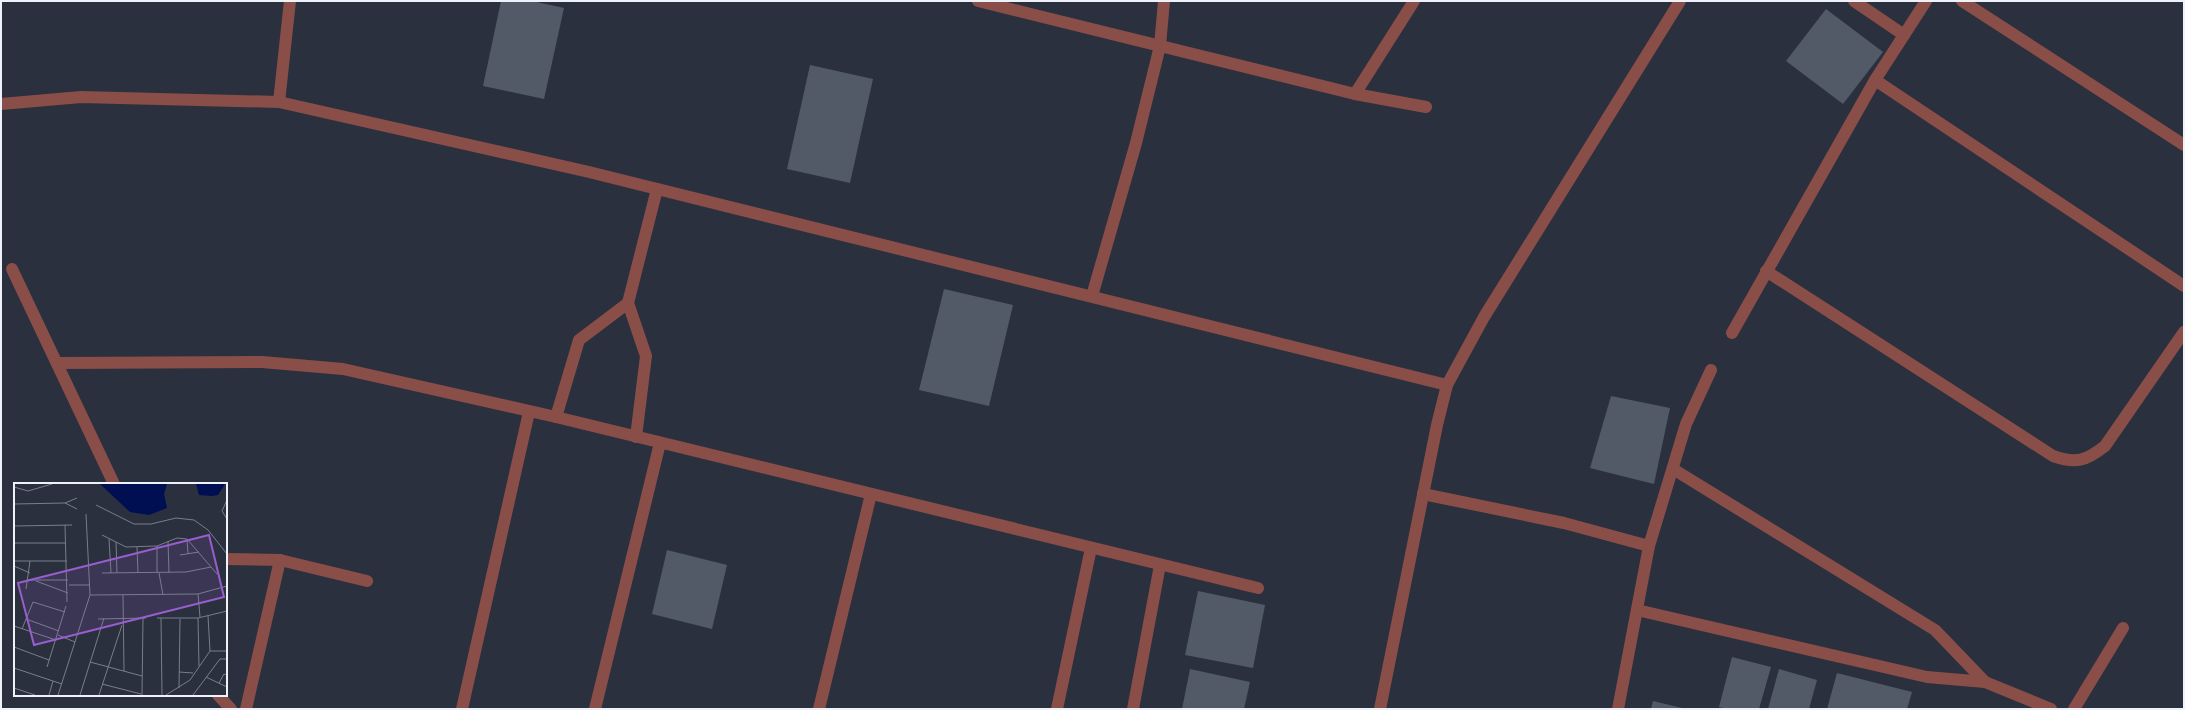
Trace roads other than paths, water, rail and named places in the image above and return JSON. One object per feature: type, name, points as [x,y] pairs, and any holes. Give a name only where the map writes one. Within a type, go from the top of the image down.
[{"type":"street","points":[[279,102],[290,1]]},
{"type":"street","points":[[978,1],[1355,94],[1426,107]]},
{"type":"street","points":[[1092,296],[1136,143],[1160,46],[1164,1]]},
{"type":"street","points":[[1355,94],[1414,1]]},
{"type":"street","points":[[1380,709],[1423,494],[1447,386],[1484,317],[1680,1]]},
{"type":"street","points":[[1854,1],[1904,35]]},
{"type":"street","points":[[1732,333],[1875,80],[1926,1]]},
{"type":"street","points":[[1962,1],[2184,145]]},
{"type":"street","points":[[1875,80],[2184,286]]},
{"type":"street","points":[[1,104],[81,97],[279,102],[590,172],[1092,296],[1447,386]]},
{"type":"street","points":[[636,438],[646,356],[628,302],[657,189]]},
{"type":"street","points":[[12,269],[114,483]]},
{"type":"street","points":[[1766,271],[2053,456],[2067,461],[2083,460],[2094,455],[2105,446],[2184,332]]},
{"type":"street","points":[[556,416],[579,340],[628,302]]},
{"type":"street","points":[[57,363],[262,362],[304,364],[343,369],[528,412],[556,416],[660,444],[1258,588]]},
{"type":"street","points":[[1618,709],[1649,546],[1686,424],[1711,370]]},
{"type":"street","points":[[462,709],[528,412]]},
{"type":"street","points":[[595,709],[660,444]]},
{"type":"street","points":[[1673,469],[1935,630],[1985,682]]},
{"type":"street","points":[[819,709],[871,494]]},
{"type":"street","points":[[1423,494],[1564,523],[1649,546]]},
{"type":"street","points":[[1057,709],[1091,548]]},
{"type":"street","points":[[227,559],[280,560],[367,581]]},
{"type":"street","points":[[246,709],[280,560]]},
{"type":"street","points":[[1133,709],[1160,565]]},
{"type":"street","points":[[1637,610],[1927,677],[1985,682],[2051,709]]},
{"type":"street","points":[[2074,709],[2123,628]]},
{"type":"street","points":[[219,696],[231,709]]}]
